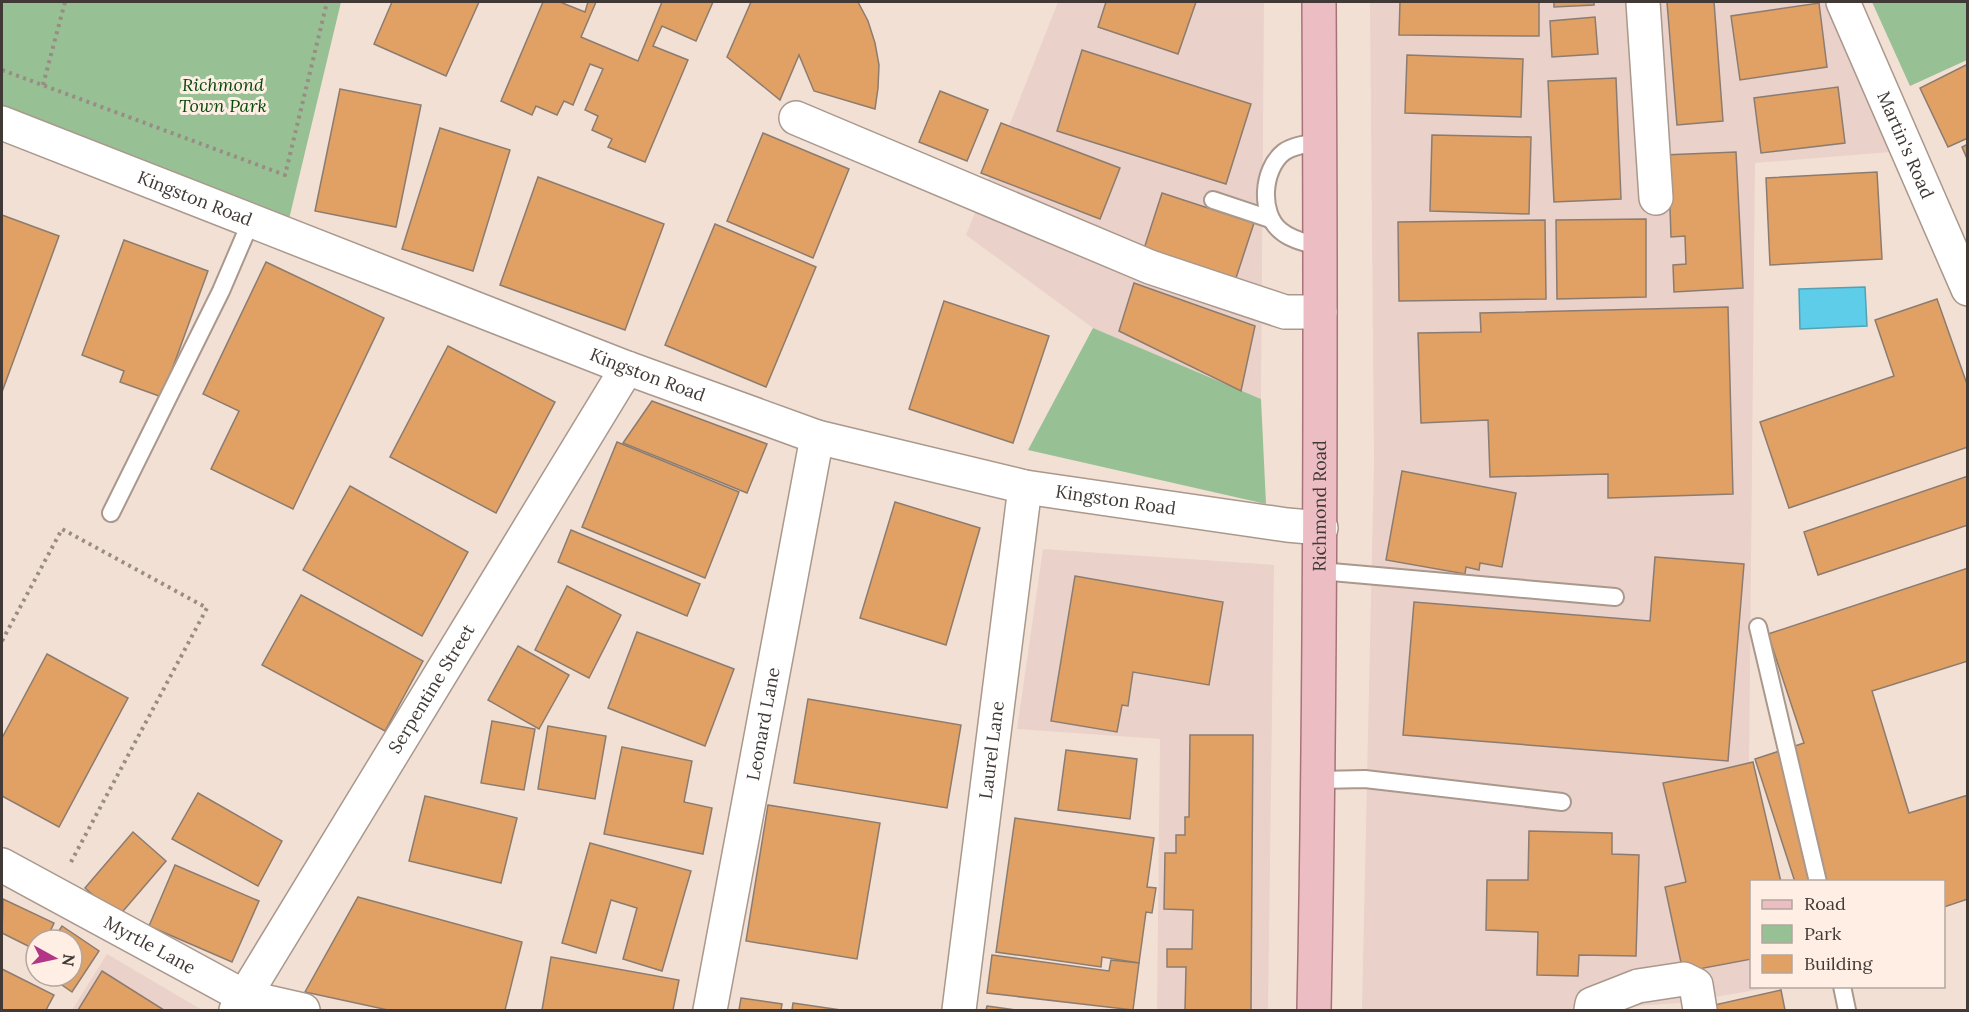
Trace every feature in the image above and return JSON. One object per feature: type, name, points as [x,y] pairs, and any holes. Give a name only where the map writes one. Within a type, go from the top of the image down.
[{"type":"main road","name":"Richmond Road","points":[[1314,1011],[1321,528],[1319,2]]},
{"type":"street","points":[[1643,2],[1656,198]]},
{"type":"street","name":"Martin's Road","points":[[1843,2],[1968,289]]},
{"type":"street","points":[[796,117],[1150,267],[1285,312],[1320,312]]},
{"type":"street","name":"Kingston Road","points":[[2,123],[627,368],[818,437],[1025,487],[1321,528]]},
{"type":"street","name":"Serpentine Street","points":[[241,1004],[627,368]]},
{"type":"street","name":"Leonard Lane","points":[[710,1011],[818,437]]},
{"type":"street","name":"Laurel Lane","points":[[958,1011],[1025,487]]},
{"type":"street","name":"Myrtle Lane","points":[[2,865],[54,892],[241,1004],[303,1011]]},
{"type":"street","points":[[1591,1011],[1592,1004],[1638,986],[1684,979],[1696,985],[1700,1011]]},
{"type":"lane","points":[[1270,219],[1267,205],[1270,169],[1285,151],[1320,142]]},
{"type":"lane","points":[[1213,200],[1270,219],[1285,234],[1320,247]]},
{"type":"lane","points":[[111,513],[212,311],[251,220]]},
{"type":"lane","points":[[1320,571],[1615,597]]},
{"type":"lane","points":[[1758,627],[1818,880]]},
{"type":"lane","points":[[1319,780],[1365,779],[1562,802]]},
{"type":"lane","points":[[1842,988],[1847,1011]]},
{"type":"path","points":[[43,85],[65,2]]},
{"type":"path","points":[[2,70],[285,175],[327,2]]},
{"type":"path","points":[[2,641],[62,529],[207,608],[54,892]]},
{"type":"shaded area","points":[[1058,2],[1264,2],[1261,399],[1093,328],[966,235]]},
{"type":"shaded area","points":[[1370,2],[1826,2],[1890,152],[1755,163],[1749,766],[1750,988],[1768,988],[1679,1003],[1574,1010],[1362,1010],[1374,461]]},
{"type":"shaded area","points":[[1043,549],[1274,565],[1268,1010],[1157,1010],[1160,739],[1017,729]]},
{"type":"shaded area","points":[[107,954],[202,1010],[72,1010]]},
{"type":"green space","name":"Richmond Town Park","points":[[2,2],[341,2],[289,219],[2,109]]},
{"type":"green space","points":[[1872,2],[1967,2],[1967,60],[1910,86]]},
{"type":"green space","points":[[1093,328],[1261,399],[1266,504],[1028,450]]},
{"type":"water","points":[[1865,287],[1867,326],[1800,329],[1799,289]]},
{"type":"building","points":[[392,2],[479,2],[446,76],[374,44]]},
{"type":"building","points":[[543,2],[560,2],[585,12],[588,2],[596,2],[581,37],[638,61],[662,2],[713,2],[696,41],[662,26],[653,46],[688,60],[645,162],[608,147],[612,139],[592,130],[598,116],[585,110],[603,69],[590,64],[573,105],[564,101],[557,115],[536,106],[532,115],[501,101]]},
{"type":"building","points":[[751,2],[858,2],[868,21],[879,65],[875,109],[814,91],[799,55],[780,100],[727,57]]},
{"type":"building","points":[[1106,2],[1196,2],[1178,54],[1098,27]]},
{"type":"building","points":[[1400,2],[1539,2],[1539,36],[1399,35]]},
{"type":"building","points":[[1554,2],[1594,2],[1594,5],[1554,7]]},
{"type":"building","points":[[1667,2],[1714,2],[1723,121],[1677,125]]},
{"type":"building","points":[[1819,3],[1827,67],[1740,80],[1731,16]]},
{"type":"building","points":[[1595,17],[1598,54],[1552,57],[1550,21]]},
{"type":"building","points":[[1082,50],[1251,104],[1226,184],[1057,131]]},
{"type":"building","points":[[1407,55],[1523,59],[1521,117],[1405,113]]},
{"type":"building","points":[[1968,64],[1968,138],[1948,147],[1920,88]]},
{"type":"building","points":[[1616,78],[1621,199],[1554,202],[1548,81]]},
{"type":"building","points":[[1838,87],[1845,143],[1761,153],[1754,98]]},
{"type":"building","points":[[340,89],[421,105],[396,227],[315,211]]},
{"type":"building","points":[[940,91],[988,110],[967,161],[919,142]]},
{"type":"building","points":[[1001,123],[1120,168],[1100,219],[981,173]]},
{"type":"building","points":[[440,128],[510,150],[473,271],[402,249]]},
{"type":"building","points":[[763,133],[849,169],[813,258],[727,221]]},
{"type":"building","points":[[1432,135],[1531,137],[1529,214],[1430,211]]},
{"type":"building","points":[[1968,144],[1968,161],[1962,147]]},
{"type":"building","points":[[1736,152],[1743,288],[1674,292],[1673,265],[1686,264],[1685,236],[1671,237],[1670,208],[1666,208],[1663,155]]},
{"type":"building","points":[[1877,172],[1882,259],[1770,265],[1766,178]]},
{"type":"building","points":[[538,177],[664,224],[625,330],[500,285]]},
{"type":"building","points":[[1162,193],[1254,223],[1234,284],[1142,255]]},
{"type":"building","points":[[2,215],[59,236],[2,392]]},
{"type":"building","points":[[1646,219],[1646,297],[1557,299],[1556,220]]},
{"type":"building","points":[[1545,220],[1546,299],[1399,301],[1398,222]]},
{"type":"building","points":[[715,224],[816,267],[766,387],[665,345]]},
{"type":"building","points":[[124,240],[208,271],[162,397],[120,382],[124,371],[82,355]]},
{"type":"building","points":[[266,262],[384,318],[293,509],[211,469],[239,411],[203,394]]},
{"type":"building","points":[[1134,283],[1255,326],[1241,391],[1119,331]]},
{"type":"building","points":[[1937,299],[1968,387],[1968,447],[1789,508],[1760,422],[1894,376],[1875,320]]},
{"type":"building","points":[[944,301],[1049,336],[1013,443],[909,409]]},
{"type":"building","points":[[1728,307],[1733,494],[1608,498],[1608,474],[1490,477],[1488,420],[1421,423],[1418,333],[1481,332],[1480,313]]},
{"type":"building","points":[[448,346],[555,402],[496,513],[390,457]]},
{"type":"building","points":[[652,401],[767,444],[747,493],[623,443]]},
{"type":"building","points":[[617,442],[739,492],[705,578],[582,527]]},
{"type":"building","points":[[1402,471],[1516,493],[1502,567],[1480,563],[1479,570],[1466,567],[1465,574],[1386,560]]},
{"type":"building","points":[[1968,476],[1968,525],[1818,575],[1804,532]]},
{"type":"building","points":[[350,486],[468,552],[422,636],[303,570]]},
{"type":"building","points":[[895,502],[980,528],[946,645],[860,618]]},
{"type":"building","points":[[571,530],[700,584],[687,616],[558,562]]},
{"type":"building","points":[[1655,557],[1744,564],[1728,761],[1403,735],[1414,602],[1650,621]]},
{"type":"building","points":[[1968,568],[1968,661],[1872,691],[1909,813],[1968,795],[1968,899],[1945,907],[1945,880],[1794,880],[1755,759],[1804,743],[1768,634]]},
{"type":"building","points":[[1075,576],[1223,602],[1209,685],[1133,672],[1128,706],[1122,705],[1117,732],[1051,721]]},
{"type":"building","points":[[567,586],[621,615],[589,678],[535,650]]},
{"type":"building","points":[[301,595],[423,661],[385,731],[262,665]]},
{"type":"building","points":[[637,632],[734,669],[705,746],[608,708]]},
{"type":"building","points":[[518,646],[569,675],[539,729],[488,700]]},
{"type":"building","points":[[47,654],[128,698],[59,827],[2,796],[2,738]]},
{"type":"building","points":[[808,699],[961,725],[947,808],[794,783]]},
{"type":"building","points":[[492,721],[535,729],[524,790],[481,783]]},
{"type":"building","points":[[548,726],[606,736],[595,799],[538,789]]},
{"type":"building","points":[[1190,735],[1253,735],[1251,1010],[1185,1010],[1186,967],[1167,967],[1167,949],[1192,949],[1193,910],[1164,909],[1165,853],[1176,853],[1176,835],[1185,835],[1185,817],[1189,817]]},
{"type":"building","points":[[622,747],[692,761],[684,802],[712,808],[703,854],[604,834]]},
{"type":"building","points":[[1066,750],[1137,759],[1130,819],[1058,810]]},
{"type":"building","points":[[1753,762],[1781,880],[1750,880],[1750,959],[1683,972],[1665,887],[1686,882],[1663,783]]},
{"type":"building","points":[[198,793],[282,841],[258,886],[172,839]]},
{"type":"building","points":[[425,796],[517,818],[501,883],[409,861]]},
{"type":"building","points":[[768,805],[880,823],[857,959],[746,941]]},
{"type":"building","points":[[1015,818],[1154,838],[1147,887],[1156,888],[1152,913],[1146,912],[1139,963],[1102,957],[1101,967],[996,952]]},
{"type":"building","points":[[1529,831],[1612,833],[1612,854],[1639,855],[1636,956],[1579,955],[1578,976],[1537,975],[1538,932],[1486,930],[1487,880],[1528,880]]},
{"type":"building","points":[[133,832],[166,861],[118,917],[85,888]]},
{"type":"building","points":[[590,843],[691,871],[662,971],[623,959],[637,908],[611,900],[596,953],[562,943]]},
{"type":"building","points":[[175,865],[259,901],[232,962],[149,926]]},
{"type":"building","points":[[358,897],[522,942],[505,1010],[388,1010],[305,992]]},
{"type":"building","points":[[3,899],[54,923],[52,928],[24,928],[24,944],[2,933]]},
{"type":"building","points":[[84,941],[99,951],[84,974]]},
{"type":"building","points":[[992,955],[1109,971],[1111,960],[1139,963],[1133,1010],[987,993]]},
{"type":"building","points":[[551,957],[679,980],[673,1010],[542,1010]]},
{"type":"building","points":[[2,969],[24,980],[24,988],[40,988],[54,995],[46,1010],[2,1010]]},
{"type":"building","points":[[102,971],[164,1010],[78,1010]]},
{"type":"building","points":[[1781,990],[1785,1010],[1701,1010],[1701,1008]]},
{"type":"building","points":[[741,998],[782,1004],[781,1010],[739,1010]]},
{"type":"building","points":[[793,1003],[841,1010],[792,1010]]},
{"type":"building","points":[[987,1006],[1016,1010],[986,1010]]}]
